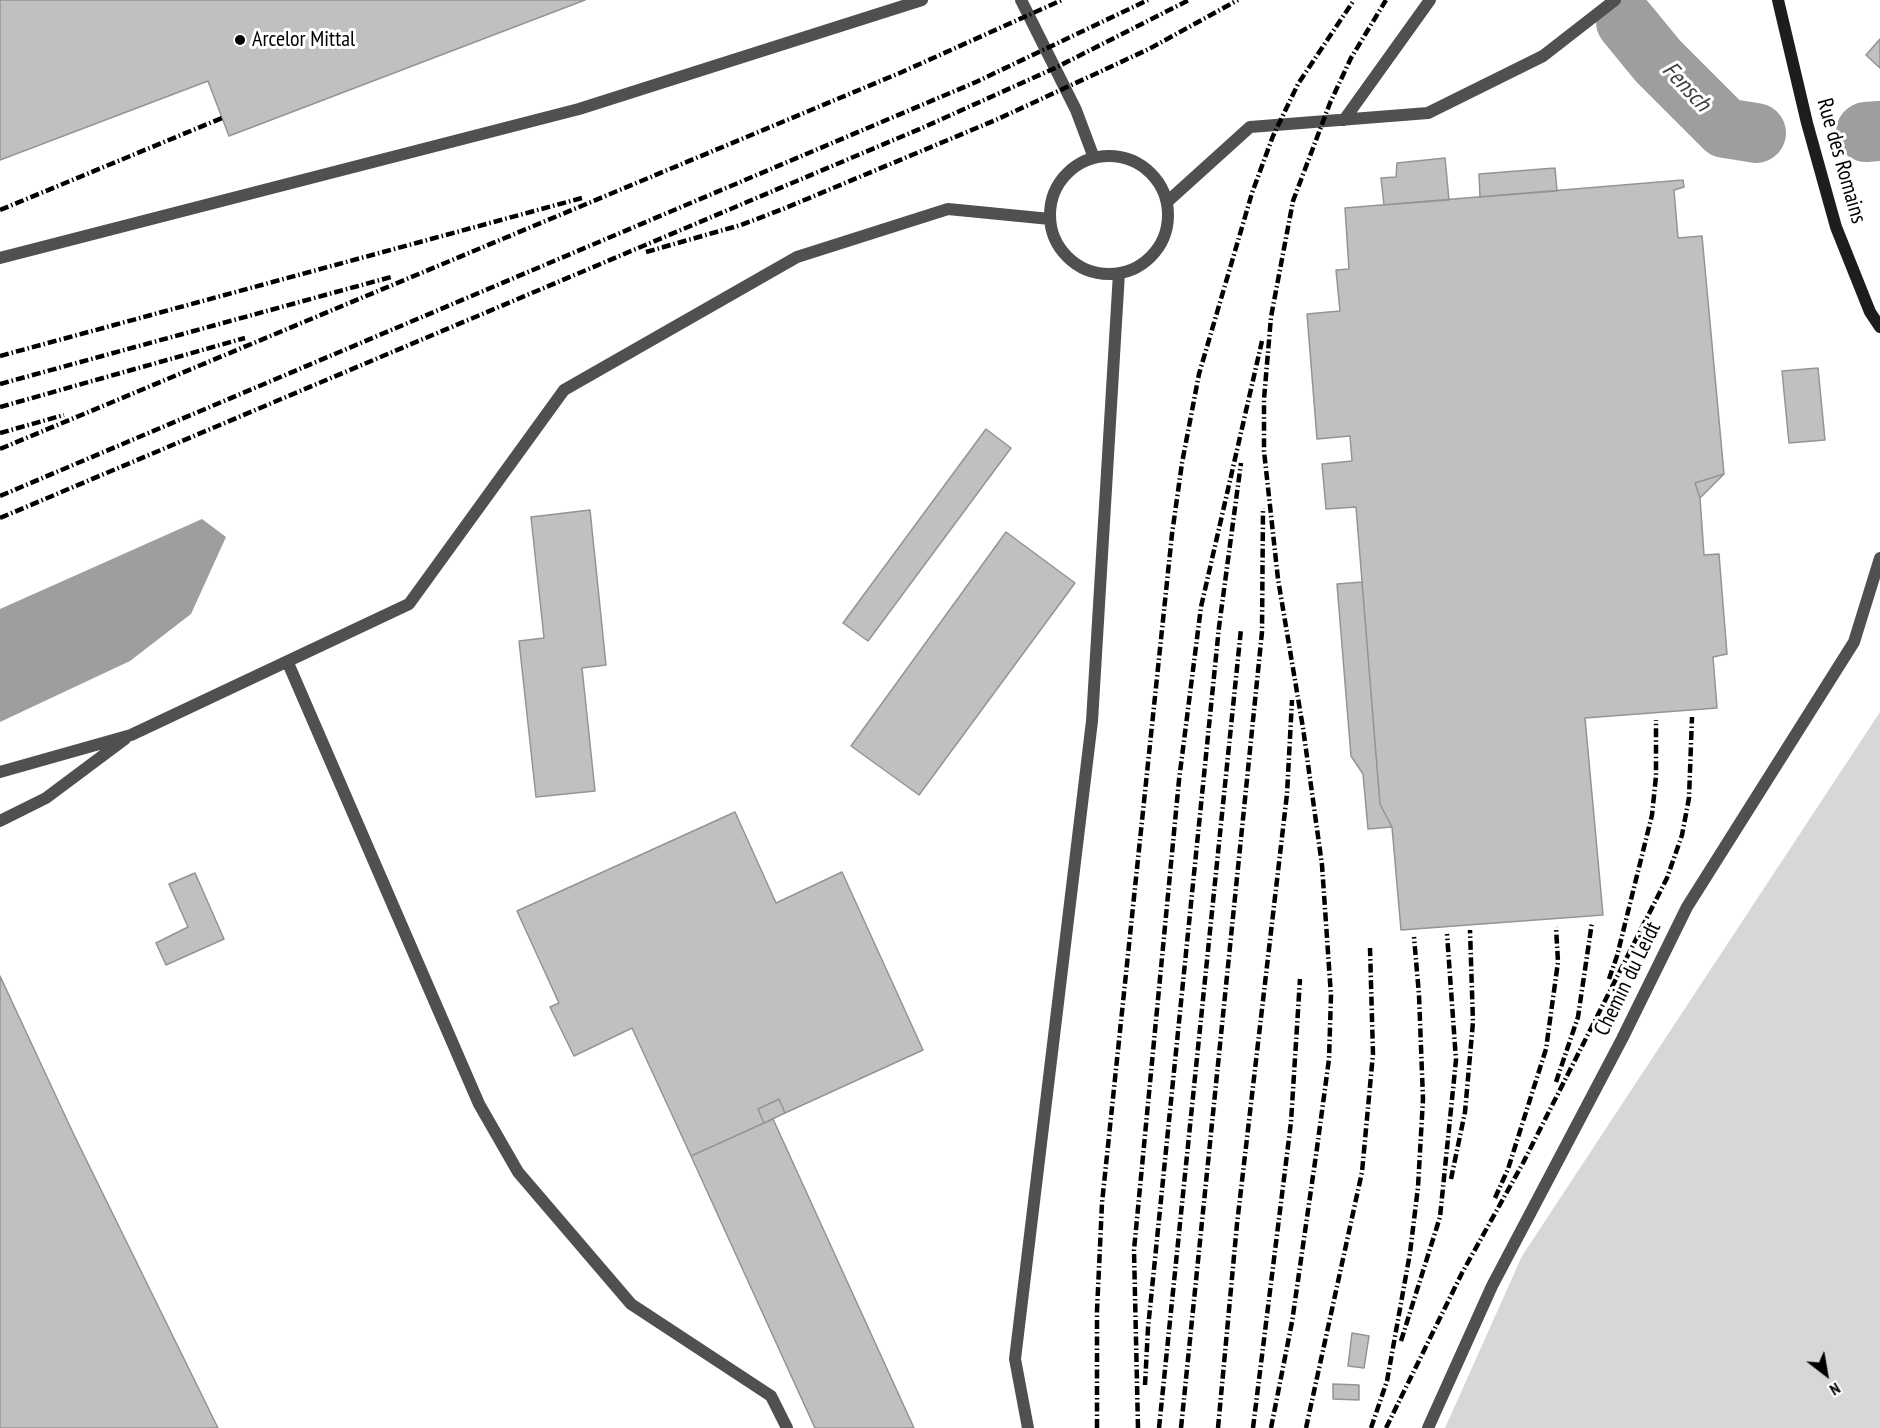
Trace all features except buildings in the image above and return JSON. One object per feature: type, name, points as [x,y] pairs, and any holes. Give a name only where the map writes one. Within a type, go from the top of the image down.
[{"type":"main road","name":"Rue des Romains","points":[[1778,0],[1807,123],[1836,227],[1870,312],[1880,327]]},
{"type":"street","points":[[0,258],[579,109],[922,0]]},
{"type":"street","points":[[1021,0],[1076,110],[1094,158]]},
{"type":"street","points":[[1344,120],[1430,0]]},
{"type":"street","points":[[1167,202],[1250,127],[1428,113],[1543,56],[1615,0]]},
{"type":"street","points":[[1113,156],[1131,160],[1148,170],[1160,185],[1167,202],[1168,221],[1162,239],[1152,255],[1137,267],[1119,273],[1100,274],[1082,267],[1066,256],[1054,238],[1050,219],[1052,198],[1061,180],[1075,166],[1094,158],[1113,156]]},
{"type":"street","points":[[0,772],[131,735],[410,604],[564,390],[797,257],[948,209],[1050,219]]},
{"type":"street","points":[[1028,1428],[1015,1359],[1092,721],[1119,273]]},
{"type":"street","name":"Chemin du Leidt","points":[[1428,1428],[1492,1286],[1622,1039],[1687,907],[1854,642],[1880,558]]},
{"type":"street","points":[[288,663],[479,1104],[518,1172],[631,1304],[771,1396],[787,1428]]},
{"type":"street","points":[[0,821],[46,798],[131,735]]},
{"type":"shaded area","points":[[202,519],[226,537],[191,614],[130,661],[0,722],[0,609]]},
{"type":"shaded area","points":[[1880,712],[1880,1428],[1445,1428],[1522,1256]]},
{"type":"waterway","name":"Fensch","points":[[1626,22],[1658,61],[1725,128],[1756,133]]},
{"type":"waterway","name":"Fensch","points":[[1866,132],[1880,131]]},
{"type":"railway","points":[[0,449],[902,72],[1062,0]]},
{"type":"railway","points":[[0,496],[976,82],[1148,0]]},
{"type":"railway","points":[[0,518],[922,128],[1055,68],[1189,0]]},
{"type":"railway","points":[[646,252],[741,225],[998,119],[1149,49],[1238,0]]},
{"type":"railway","points":[[1097,1428],[1097,1311],[1102,1203],[1172,534],[1182,463],[1199,374],[1252,193],[1273,136],[1298,84],[1354,0]]},
{"type":"railway","points":[[1271,1428],[1292,1322],[1317,1148],[1329,1059],[1331,996],[1322,865],[1303,728],[1278,579],[1264,451],[1264,399],[1271,317],[1293,201],[1330,103],[1351,58],[1386,0]]},
{"type":"railway","points":[[0,210],[222,118]]},
{"type":"railway","points":[[0,356],[582,198]]},
{"type":"railway","points":[[0,384],[391,277]]},
{"type":"railway","points":[[0,407],[245,338]]},
{"type":"railway","points":[[1138,1428],[1134,1250],[1179,780],[1201,607],[1262,341]]},
{"type":"railway","points":[[0,433],[64,415]]},
{"type":"railway","points":[[1145,1385],[1148,1328],[1219,627],[1241,463]]},
{"type":"railway","points":[[1181,1428],[1262,632],[1263,508]]},
{"type":"railway","points":[[1159,1428],[1241,629]]},
{"type":"railway","points":[[1218,1428],[1237,1224],[1287,794],[1292,700]]},
{"type":"railway","points":[[1386,1428],[1462,1273],[1523,1163],[1667,878],[1682,835],[1689,798],[1692,717]]},
{"type":"railway","points":[[1609,979],[1617,956],[1652,815],[1656,776],[1656,720]]},
{"type":"railway","points":[[1556,1082],[1578,1017],[1592,922]]},
{"type":"railway","points":[[1495,1198],[1508,1169],[1546,1049],[1558,962],[1556,927]]},
{"type":"railway","points":[[1451,1179],[1465,1112],[1473,1022],[1470,930]]},
{"type":"railway","points":[[1401,1341],[1440,1217],[1456,1060],[1447,934]]},
{"type":"railway","points":[[1371,1428],[1387,1381],[1410,1253],[1418,1187],[1423,1099],[1414,937]]},
{"type":"railway","points":[[1306,1428],[1362,1172],[1373,1054],[1370,948]]},
{"type":"railway","points":[[1253,1428],[1291,1122],[1300,979]]},
{"type":"place","name":"Arcelor Mittal","points":[[240,40]]}]
